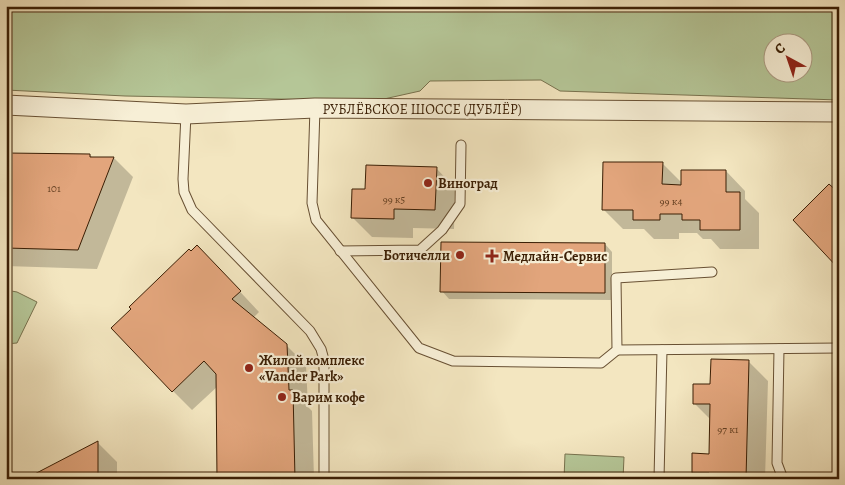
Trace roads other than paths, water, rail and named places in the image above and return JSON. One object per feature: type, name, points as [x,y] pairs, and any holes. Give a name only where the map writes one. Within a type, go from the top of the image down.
[{"type":"street","name":"РУБЛЁВСКОЕ ШОССЕ (ДУБЛЁР)","points":[[6,105],[186,114],[315,108],[839,112]]},
{"type":"lane","points":[[315,108],[312,203],[316,220],[329,239],[419,348],[453,361],[601,363],[617,350],[839,348]]},
{"type":"lane","points":[[186,114],[183,179],[184,192],[192,210],[310,331],[321,349],[324,360],[324,479]]},
{"type":"lane","points":[[340,251],[420,250],[442,230],[460,204],[461,144]]},
{"type":"lane","points":[[617,350],[616,278],[712,272]]},
{"type":"lane","points":[[779,349],[777,463],[783,479]]},
{"type":"lane","points":[[659,479],[662,350]]},
{"type":"place","name":"Виноград","points":[[428,183]]},
{"type":"place","name":"Ботичелли","points":[[460,255]]},
{"type":"place","name":"Медлайн-Сервис","points":[[492,256]]},
{"type":"place","name":"Жилой комплекс «Vander Park»","points":[[249,368]]},
{"type":"place","name":"Варим кофе","points":[[282,397]]}]
